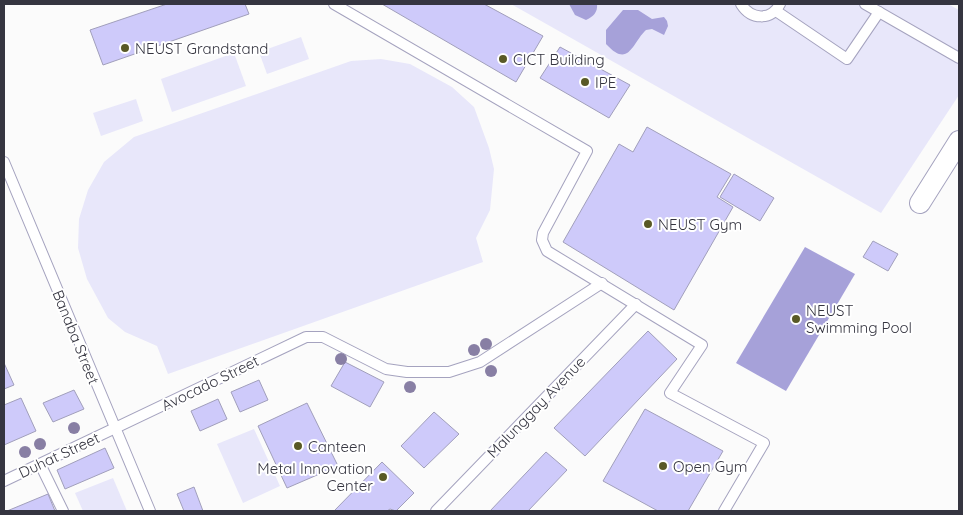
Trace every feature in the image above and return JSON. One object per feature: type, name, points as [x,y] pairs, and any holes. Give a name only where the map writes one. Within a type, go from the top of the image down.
[{"type":"street","points":[[920,203],[959,141]]},
{"type":"lane","points":[[334,4],[587,151],[542,233],[542,240],[547,251],[702,344],[670,393],[764,443],[724,511]]},
{"type":"lane","points":[[741,4],[745,10],[757,17],[764,17],[778,7],[847,60],[879,12]]},
{"type":"lane","points":[[865,4],[959,58]]},
{"type":"lane","name":"Banaba Street","points":[[4,162],[114,429],[150,511]]},
{"type":"lane","name":"Avocado Street","points":[[114,429],[306,338],[323,338],[386,368],[407,372],[449,372],[480,362],[602,283]]},
{"type":"lane","name":"Malunggay Avenue","points":[[436,511],[636,304]]},
{"type":"lane","name":"Duhat Street","points":[[4,481],[114,429]]},
{"type":"lane","points":[[40,464],[63,511]]},
{"type":"shaded area","points":[[511,4],[948,4],[959,10],[959,95],[881,213]]},
{"type":"shaded area","points":[[569,4],[597,4],[597,9],[586,20],[575,15]]},
{"type":"shaded area","points":[[623,10],[638,10],[652,19],[664,17],[668,26],[664,35],[652,29],[646,30],[625,54],[614,51],[606,44],[606,30]]},
{"type":"shaded area","points":[[301,37],[309,59],[267,74],[259,52]]},
{"type":"shaded area","points":[[234,53],[246,86],[172,112],[161,79]]},
{"type":"shaded area","points":[[381,59],[410,64],[452,87],[474,107],[489,148],[494,169],[490,210],[476,238],[483,262],[168,374],[157,346],[125,332],[108,318],[87,279],[78,248],[79,219],[88,190],[104,162],[134,137],[351,61]]},
{"type":"shaded area","points":[[136,99],[143,121],[101,136],[93,113]]},
{"type":"shaded area","name":"NEUST Swimming Pool","points":[[805,247],[855,274],[786,391],[736,363]]},
{"type":"shaded area","points":[[254,429],[280,486],[243,503],[217,444]]},
{"type":"shaded area","points":[[113,478],[127,511],[83,511],[75,493]]},
{"type":"building","name":"NEUST Grandstand","points":[[167,4],[245,4],[249,14],[103,65],[90,30]]},
{"type":"building","name":"CICT Building","points":[[382,4],[484,4],[543,36],[516,82]]},
{"type":"building","name":"IPE","points":[[560,47],[630,85],[609,118],[540,78]]},
{"type":"building","name":"NEUST Gym","points":[[647,127],[731,174],[717,197],[733,207],[674,310],[563,242],[619,144],[633,152]]},
{"type":"building","points":[[734,174],[774,198],[760,221],[720,197]]},
{"type":"building","points":[[873,241],[898,254],[888,271],[863,257]]},
{"type":"building","points":[[648,331],[677,359],[585,456],[554,428]]},
{"type":"building","points":[[345,362],[384,382],[370,407],[331,386]]},
{"type":"building","points":[[4,363],[14,385],[4,389]]},
{"type":"building","points":[[259,380],[268,400],[240,412],[231,392]]},
{"type":"building","points":[[74,390],[84,409],[53,422],[43,403]]},
{"type":"building","points":[[21,398],[36,431],[4,445],[4,405]]},
{"type":"building","points":[[218,399],[227,419],[200,431],[191,411]]},
{"type":"building","name":"Canteen","points":[[307,403],[338,466],[287,488],[258,426]]},
{"type":"building","name":"Open Gym","points":[[645,409],[723,451],[688,511],[658,511],[603,481]]},
{"type":"building","points":[[434,412],[459,434],[424,468],[401,446]]},
{"type":"building","points":[[105,448],[114,468],[65,489],[57,470]]},
{"type":"building","points":[[546,452],[567,470],[528,511],[490,511]]},
{"type":"building","name":"Metal Innovation Center","points":[[382,462],[414,493],[396,511],[390,509],[387,511],[334,511]]},
{"type":"building","points":[[194,487],[203,511],[184,511],[177,494]]},
{"type":"building","points":[[48,494],[55,511],[7,511]]},
{"type":"place","name":"NEUST Grandstand","points":[[125,48]]},
{"type":"place","name":"CICT Building","points":[[503,59]]},
{"type":"place","name":"IPE","points":[[585,82]]},
{"type":"place","name":"NEUST Gym","points":[[648,224]]},
{"type":"place","name":"NEUST Swimming Pool","points":[[796,319]]},
{"type":"place","name":"Canteen","points":[[298,446]]},
{"type":"place","name":"Open Gym","points":[[663,466]]},
{"type":"place","name":"Metal Innovation Center","points":[[383,477]]}]
